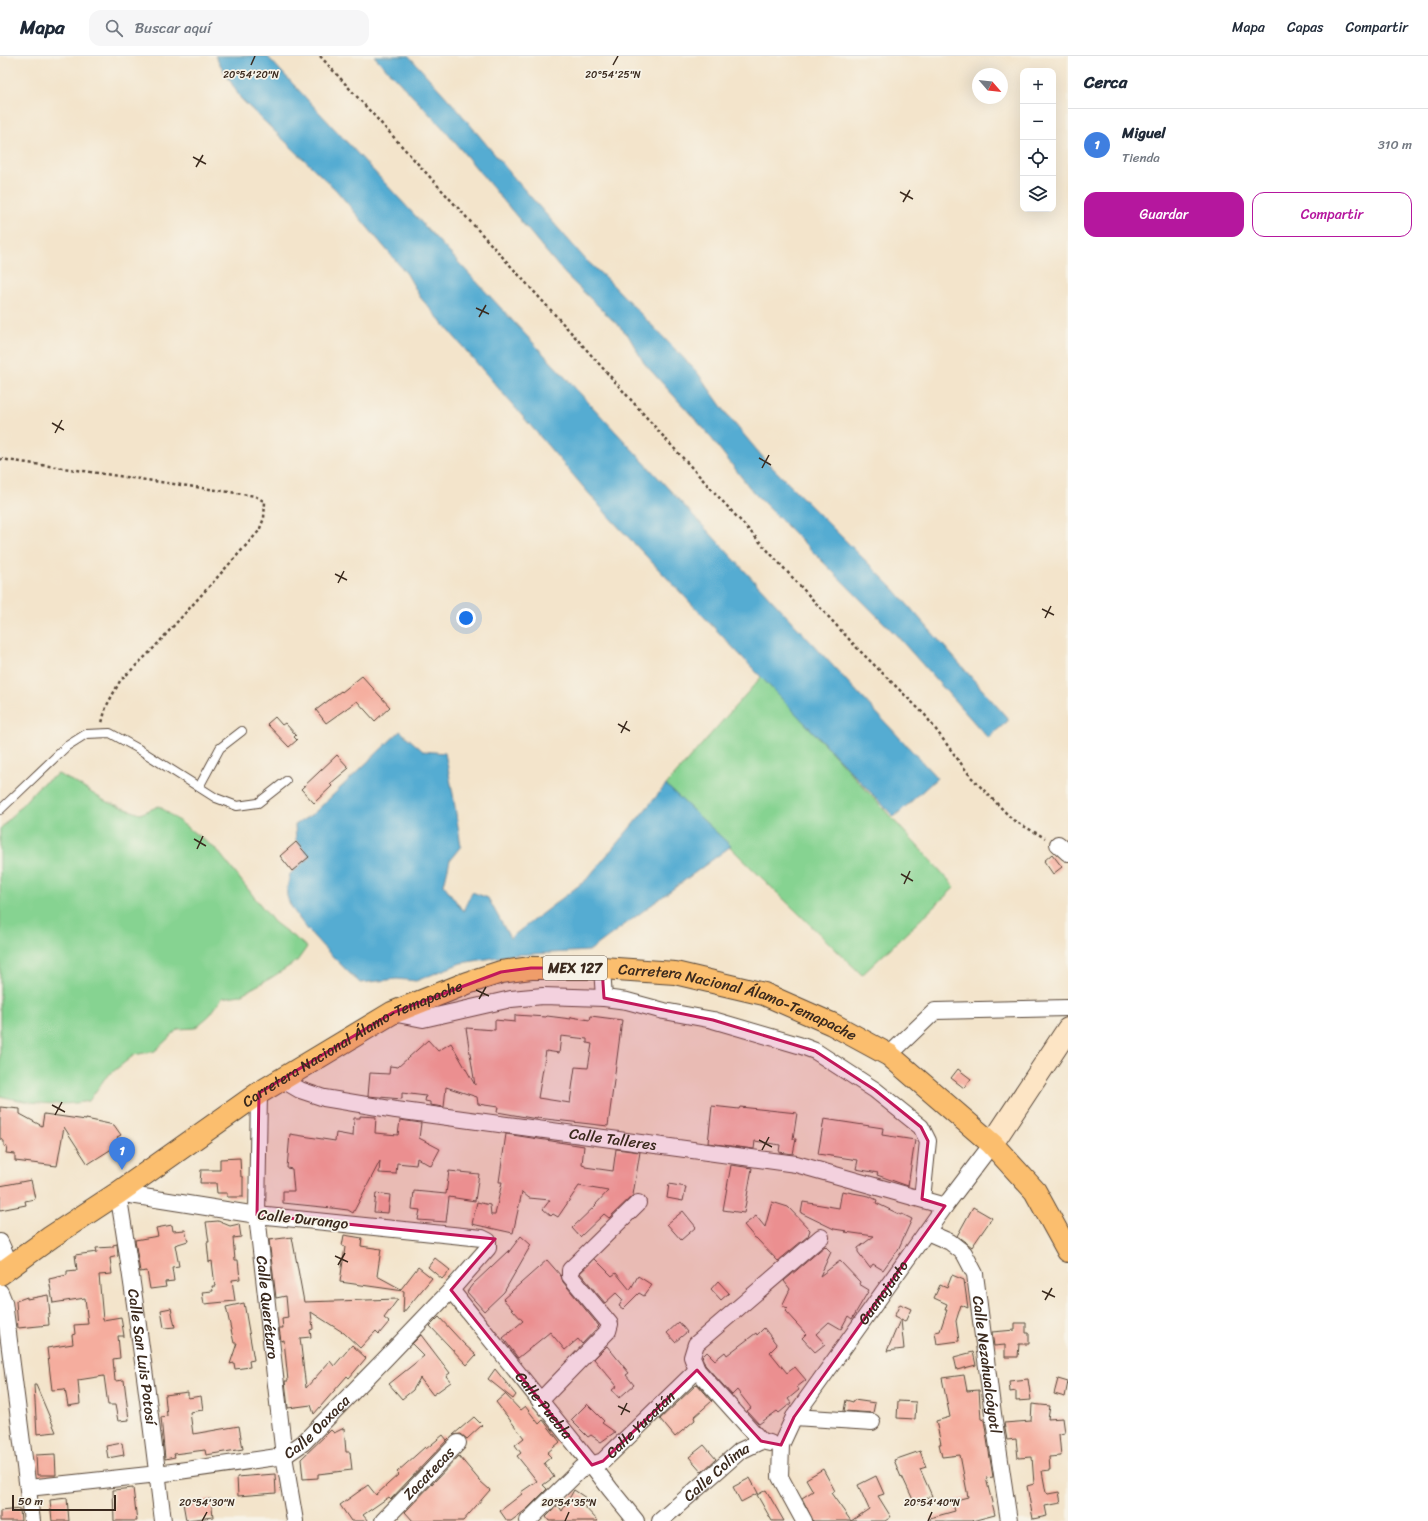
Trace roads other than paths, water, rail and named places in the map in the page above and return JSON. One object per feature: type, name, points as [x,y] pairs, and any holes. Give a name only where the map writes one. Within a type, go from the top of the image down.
[{"type":"main road","name":"Carretera Nacional Álamo-Temapache","points":[[4,1262],[51,1237],[118,1193],[281,1078],[392,1012],[461,985],[501,972],[531,968],[602,968],[675,973],[764,994],[832,1024],[889,1055],[992,1144],[1035,1191],[1068,1251]]},
{"type":"main road","points":[[992,1144],[1068,1028]]},
{"type":"street","points":[[602,968],[604,998]]},
{"type":"street","points":[[392,1012],[423,1019],[511,999],[543,996],[604,998],[627,1001],[664,1011],[713,1020],[802,1046],[816,1051],[876,1090],[921,1128],[928,1141],[922,1199]]},
{"type":"street","points":[[889,1055],[935,1011],[1068,1008]]},
{"type":"street","name":"Calle Talleres","points":[[281,1078],[300,1090],[324,1098],[353,1103],[796,1164],[945,1206]]},
{"type":"street","name":"Calle Querétaro","points":[[259,1093],[257,1215],[284,1456],[294,1521]]},
{"type":"street","name":"Guanajuato","points":[[781,1445],[794,1417],[945,1206],[992,1144]]},
{"type":"street","name":"Calle Durango","points":[[118,1193],[257,1215],[482,1238],[488,1242]]},
{"type":"street","name":"Calle San Luis Potosí","points":[[118,1193],[158,1474],[163,1521]]},
{"type":"street","points":[[540,1401],[608,1331],[610,1324],[570,1276],[570,1270],[638,1203]]},
{"type":"street","name":"Calle Nezahualcóyotl","points":[[927,1232],[950,1242],[964,1253],[975,1274],[993,1414],[1009,1521]]},
{"type":"street","name":"Calle Yucatán","points":[[528,1521],[582,1468],[603,1461],[694,1363],[696,1344],[821,1237]]},
{"type":"street","name":"Calle Oaxaca","points":[[28,1488],[158,1474],[284,1456],[303,1443],[451,1290],[488,1248],[488,1242]]},
{"type":"street","name":"Calle Puebla","points":[[451,1290],[636,1521]]},
{"type":"street","points":[[0,1292],[4,1302],[32,1521]]},
{"type":"street","points":[[694,1363],[761,1441]]},
{"type":"street","points":[[794,1417],[872,1422]]},
{"type":"street","name":"Calle Colima","points":[[660,1521],[740,1451],[761,1441],[781,1445]]},
{"type":"street","name":"Zacatecas","points":[[383,1521],[458,1443]]},
{"type":"street","points":[[781,1445],[780,1477],[804,1521]]},
{"type":"lane","points":[[199,787],[220,748],[242,731]]},
{"type":"lane","points":[[0,810],[67,746],[86,734],[110,733],[137,748],[216,798],[237,806],[258,803],[286,780]]},
{"type":"water","points":[[215,56],[267,56],[937,778],[894,817],[610,518],[420,297],[407,274],[336,190],[241,99]]},
{"type":"water","points":[[374,56],[409,56],[457,109],[516,180],[586,260],[610,282],[697,372],[729,417],[766,461],[892,587],[1009,720],[988,738],[898,637],[753,492],[705,430],[644,363],[628,335],[565,274],[442,127]]},
{"type":"water","points":[[400,731],[423,751],[445,753],[461,846],[450,860],[444,885],[463,911],[472,892],[488,898],[510,938],[586,880],[666,785],[731,846],[589,951],[511,955],[461,963],[416,981],[397,979],[360,983],[319,942],[298,917],[291,906],[287,896],[290,874],[310,857],[296,840],[295,825],[314,813]]},
{"type":"place","name":"Miguel","points":[[122,1170]]}]
